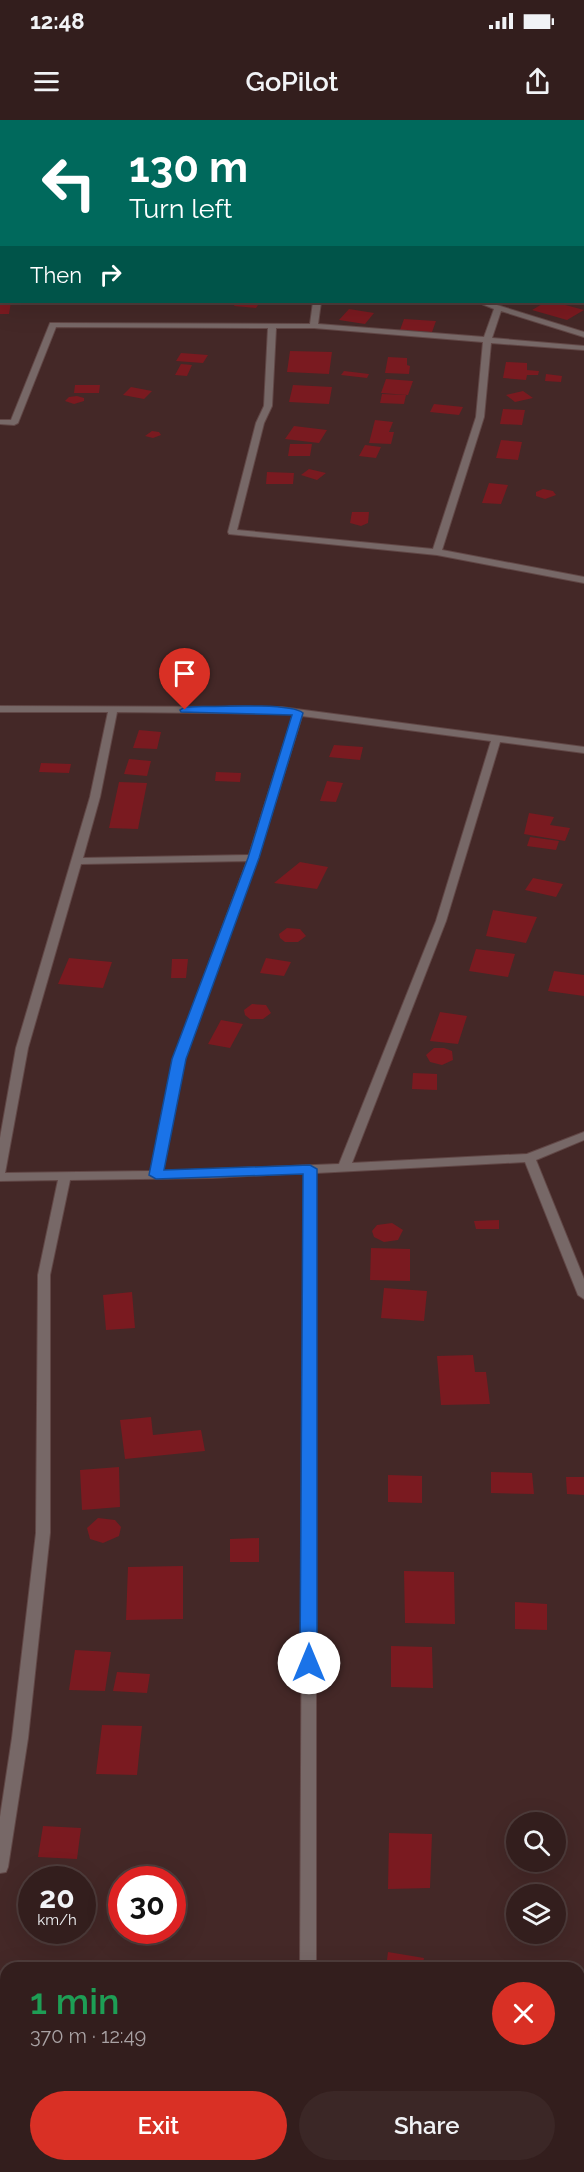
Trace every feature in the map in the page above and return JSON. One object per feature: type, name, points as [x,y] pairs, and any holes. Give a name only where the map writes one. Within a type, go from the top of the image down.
[{"type":"street","points":[[314,326],[316,303]]},
{"type":"street","points":[[485,303],[584,335]]},
{"type":"street","points":[[437,552],[480,417],[487,340],[499,307]]},
{"type":"street","points":[[0,422],[14,423],[53,325],[314,326],[584,348]]},
{"type":"street","points":[[272,327],[268,406],[260,423],[232,532],[437,552],[584,580]]},
{"type":"street","points":[[0,709],[281,711],[584,750]]},
{"type":"street","points":[[0,1171],[22,1048],[95,797],[113,710]]},
{"type":"street","points":[[156,1175],[179,1059],[254,858],[298,713]]},
{"type":"street","points":[[344,1167],[441,921],[496,739]]},
{"type":"street","points":[[77,861],[254,858]]},
{"type":"street","points":[[0,1177],[156,1175],[529,1158],[584,1136]]},
{"type":"street","points":[[529,1158],[584,1295]]},
{"type":"street","points":[[308,1962],[310,1169]]},
{"type":"street","points":[[0,1867],[20,1738],[43,1533],[44,1275],[64,1176]]},
{"type":"building","points":[[0,303],[11,303],[9,314],[0,314]]},
{"type":"building","points":[[236,303],[259,303],[256,308],[234,306]]},
{"type":"building","points":[[544,303],[553,305],[558,303],[584,310],[567,320],[532,310]]},
{"type":"building","points":[[349,309],[374,313],[365,324],[339,320]]},
{"type":"building","points":[[404,319],[436,321],[432,332],[400,330]]},
{"type":"building","points":[[290,351],[332,352],[329,374],[287,372]]},
{"type":"building","points":[[181,353],[208,355],[203,363],[176,361]]},
{"type":"building","points":[[388,357],[407,358],[407,365],[410,366],[409,374],[385,373]]},
{"type":"building","points":[[506,362],[527,363],[527,370],[539,371],[538,375],[527,375],[526,380],[503,378]]},
{"type":"building","points":[[181,364],[192,365],[187,376],[175,375]]},
{"type":"building","points":[[344,371],[369,374],[367,378],[341,375]]},
{"type":"building","points":[[546,374],[562,376],[561,382],[545,381]]},
{"type":"building","points":[[386,379],[413,381],[408,395],[381,393]]},
{"type":"building","points":[[75,385],[100,385],[99,393],[74,393]]},
{"type":"building","points":[[293,385],[332,387],[329,404],[289,402]]},
{"type":"building","points":[[131,387],[152,391],[144,399],[123,395]]},
{"type":"building","points":[[523,391],[533,398],[515,402],[506,395]]},
{"type":"building","points":[[382,394],[406,395],[404,404],[380,403]]},
{"type":"building","points":[[69,397],[84,398],[84,401],[74,404],[65,401]]},
{"type":"building","points":[[434,404],[463,407],[459,415],[430,412]]},
{"type":"building","points":[[503,409],[525,410],[522,425],[500,424]]},
{"type":"building","points":[[375,420],[393,422],[389,432],[394,432],[391,444],[369,443]]},
{"type":"building","points":[[294,426],[327,430],[319,443],[285,439]]},
{"type":"building","points":[[152,431],[159,432],[161,435],[153,438],[145,436]]},
{"type":"building","points":[[501,440],[522,442],[518,460],[496,458]]},
{"type":"building","points":[[290,444],[312,444],[310,456],[288,456]]},
{"type":"building","points":[[365,445],[381,447],[376,458],[359,456]]},
{"type":"building","points":[[309,469],[326,473],[317,480],[301,475]]},
{"type":"building","points":[[267,472],[294,473],[293,484],[266,484]]},
{"type":"building","points":[[489,483],[508,485],[501,504],[482,503]]},
{"type":"building","points":[[543,489],[553,491],[556,495],[545,499],[536,496],[536,492]]},
{"type":"building","points":[[352,512],[369,512],[368,523],[361,526],[350,523]]},
{"type":"building","points":[[139,730],[161,732],[157,749],[133,748]]},
{"type":"building","points":[[334,745],[363,747],[360,760],[329,757]]},
{"type":"building","points":[[129,759],[151,761],[147,776],[124,774]]},
{"type":"building","points":[[41,763],[71,764],[69,773],[39,772]]},
{"type":"building","points":[[216,772],[241,773],[240,782],[215,781]]},
{"type":"building","points":[[327,781],[343,783],[336,802],[320,801]]},
{"type":"building","points":[[119,782],[147,783],[138,829],[109,828]]},
{"type":"building","points":[[529,813],[554,817],[550,825],[570,828],[565,841],[524,834]]},
{"type":"building","points":[[530,837],[559,841],[556,850],[527,846]]},
{"type":"building","points":[[300,862],[328,867],[317,889],[274,883]]},
{"type":"building","points":[[533,878],[563,884],[556,897],[525,890]]},
{"type":"building","points":[[493,910],[537,917],[526,943],[486,936]]},
{"type":"building","points":[[287,928],[300,929],[306,936],[298,942],[285,942],[279,934]]},
{"type":"building","points":[[476,949],[515,954],[508,977],[469,971]]},
{"type":"building","points":[[69,958],[112,962],[103,988],[58,984]]},
{"type":"building","points":[[266,958],[291,962],[284,976],[260,973]]},
{"type":"building","points":[[172,959],[188,959],[186,978],[171,978]]},
{"type":"building","points":[[554,971],[584,975],[584,996],[548,991]]},
{"type":"building","points":[[252,1004],[266,1005],[271,1013],[263,1019],[250,1019],[245,1015],[244,1010]]},
{"type":"building","points":[[440,1012],[467,1016],[458,1044],[430,1041]]},
{"type":"building","points":[[221,1020],[243,1024],[230,1048],[208,1044]]},
{"type":"building","points":[[434,1048],[452,1051],[453,1060],[442,1065],[430,1062],[426,1055]]},
{"type":"building","points":[[413,1073],[437,1074],[437,1090],[412,1089]]},
{"type":"building","points":[[499,1220],[499,1229],[476,1229],[474,1221]]},
{"type":"building","points":[[392,1223],[403,1230],[398,1240],[384,1242],[374,1237],[372,1231],[377,1225]]},
{"type":"building","points":[[371,1248],[410,1249],[410,1281],[370,1280]]},
{"type":"building","points":[[384,1288],[427,1291],[424,1321],[381,1318]]},
{"type":"building","points":[[132,1292],[135,1328],[106,1330],[103,1295]]},
{"type":"building","points":[[473,1355],[475,1372],[486,1372],[490,1404],[441,1405],[437,1356]]},
{"type":"building","points":[[151,1417],[153,1435],[201,1430],[205,1451],[125,1459],[120,1420]]},
{"type":"building","points":[[119,1467],[120,1507],[82,1510],[80,1470]]},
{"type":"building","points":[[491,1472],[532,1473],[534,1494],[491,1493]]},
{"type":"building","points":[[388,1475],[422,1476],[422,1503],[388,1502]]},
{"type":"building","points":[[566,1477],[584,1477],[584,1495],[567,1494]]},
{"type":"building","points":[[98,1518],[115,1520],[121,1527],[119,1536],[103,1543],[90,1539],[87,1528]]},
{"type":"building","points":[[259,1538],[259,1562],[230,1562],[230,1539]]},
{"type":"building","points":[[183,1566],[183,1619],[126,1620],[128,1567]]},
{"type":"building","points":[[404,1571],[454,1572],[455,1624],[405,1623]]},
{"type":"building","points":[[515,1602],[547,1604],[547,1630],[515,1629]]},
{"type":"building","points":[[391,1646],[432,1647],[433,1688],[391,1687]]},
{"type":"building","points":[[75,1650],[111,1652],[105,1691],[69,1690]]},
{"type":"building","points":[[117,1672],[150,1674],[147,1693],[113,1691]]},
{"type":"building","points":[[102,1725],[142,1726],[137,1775],[96,1774]]},
{"type":"building","points":[[43,1826],[81,1828],[77,1859],[38,1857]]},
{"type":"building","points":[[389,1833],[432,1834],[430,1888],[388,1889]]},
{"type":"building","points":[[388,1952],[424,1958],[423,1962],[387,1962]]},
{"type":"route","points":[[185,710],[298,713],[254,858],[179,1059],[156,1175],[310,1169],[309,1663]]}]
